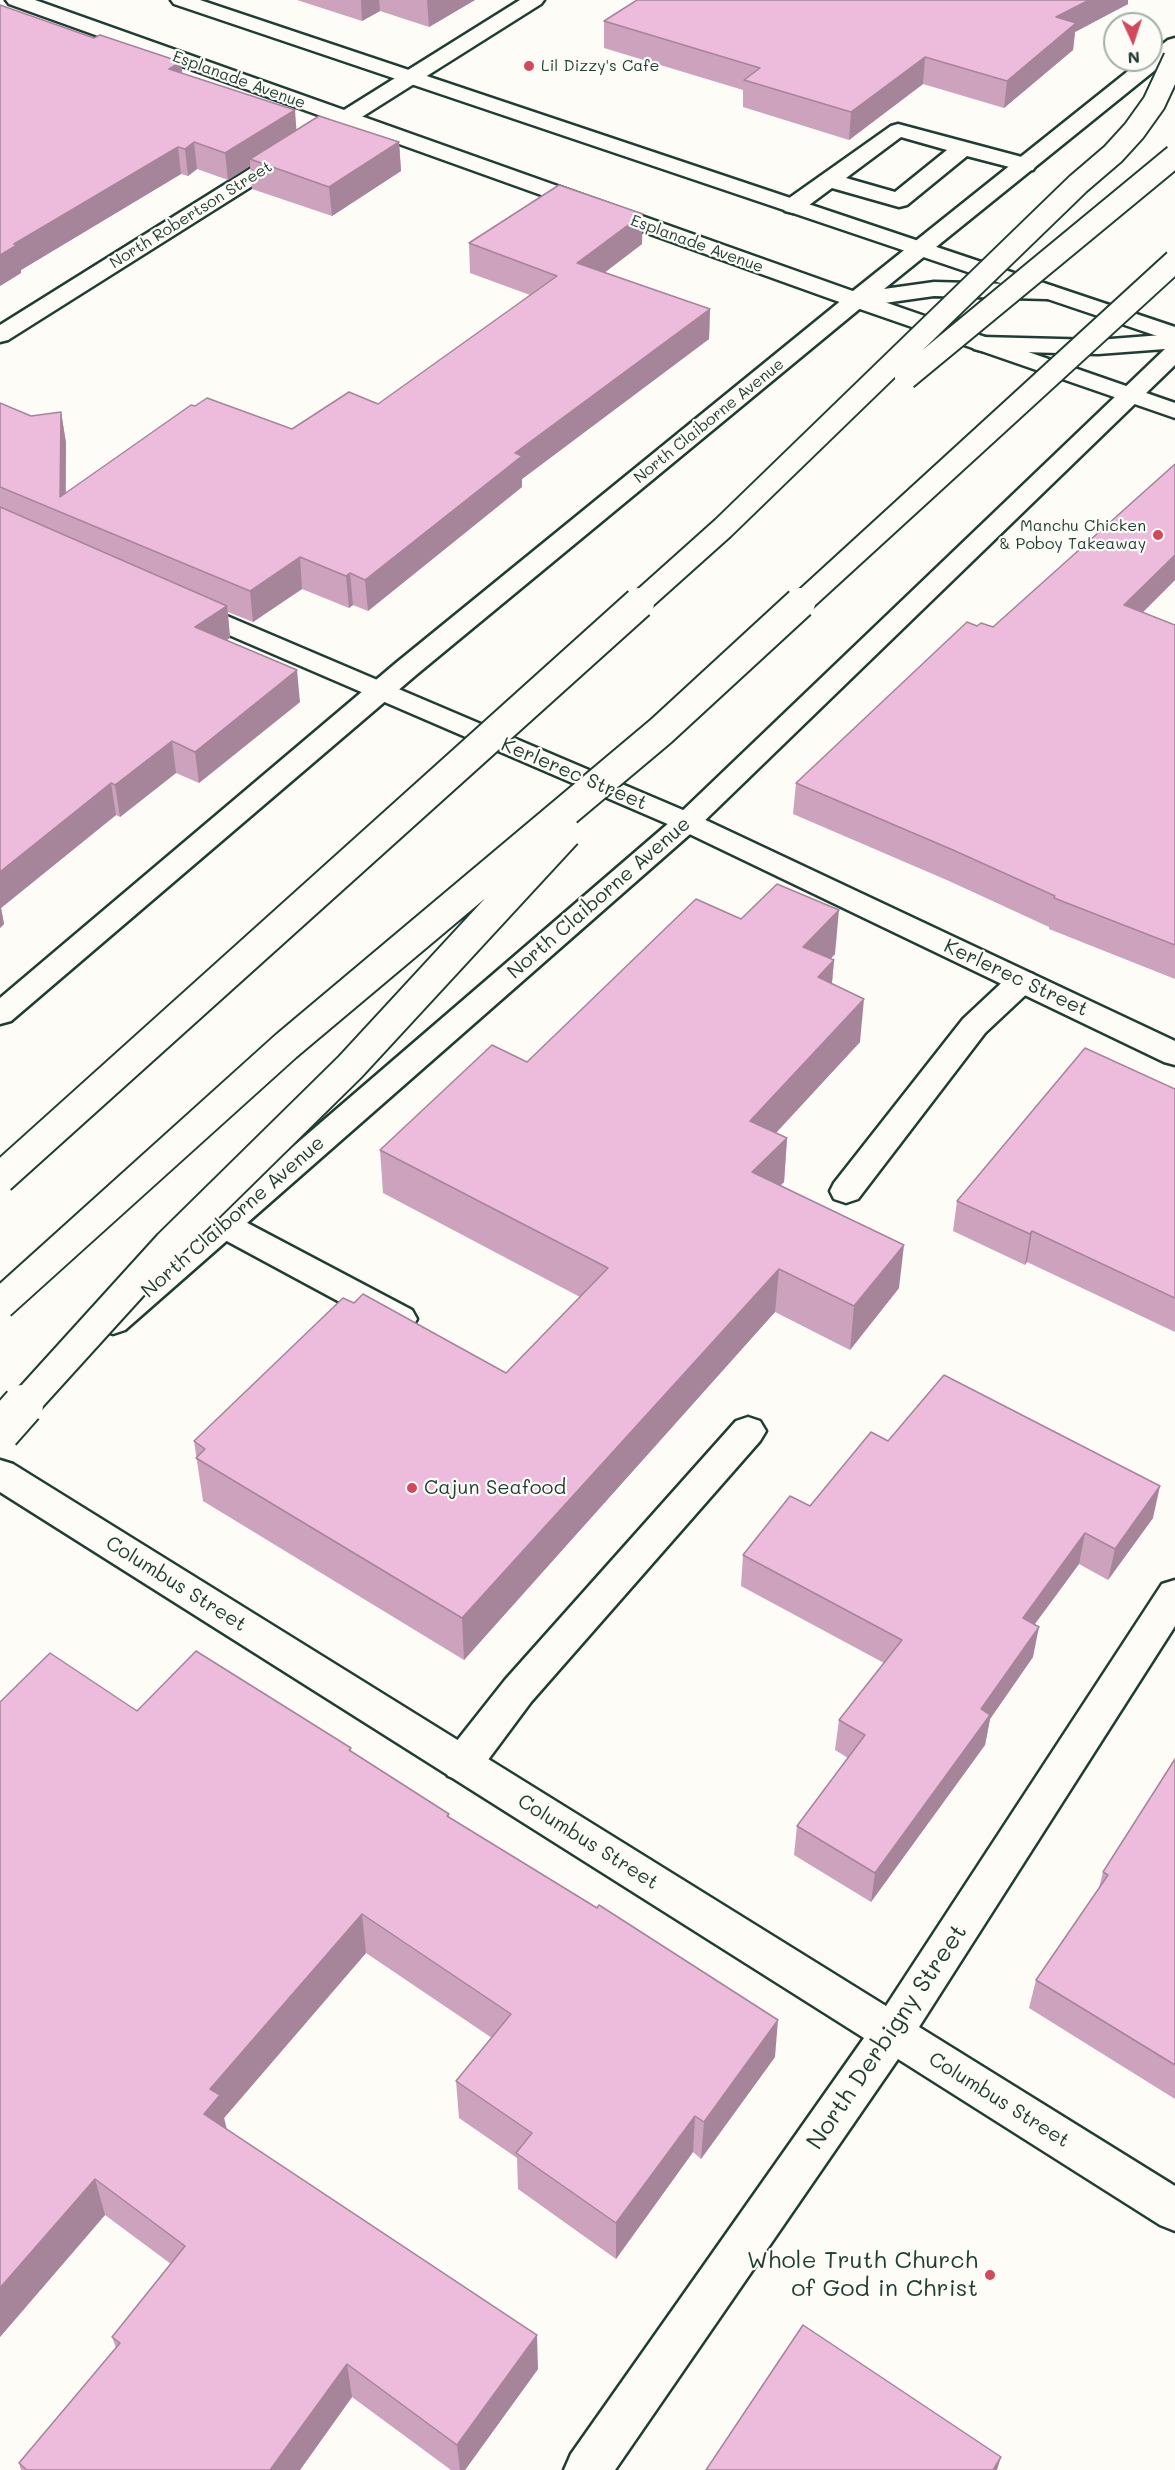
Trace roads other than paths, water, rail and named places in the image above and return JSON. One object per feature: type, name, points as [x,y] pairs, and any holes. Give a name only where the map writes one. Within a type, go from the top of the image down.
[{"type":"main road","name":"Esplanade Avenue","points":[[16,0],[856,300],[1175,411]]},
{"type":"main road","points":[[181,0],[1175,335]]},
{"type":"main road","name":"North Robertson Street","points":[[0,335],[534,0]]},
{"type":"main road","name":"North Claiborne Avenue","points":[[0,1014],[380,691],[856,300],[1175,44]]},
{"type":"main road","points":[[0,1178],[723,528],[1078,184],[1113,154],[1134,131],[1154,103],[1175,58]]},
{"type":"main road","points":[[793,206],[898,130],[1025,165]]},
{"type":"main road","points":[[829,180],[899,200],[963,148]]},
{"type":"main road","points":[[723,528],[1175,156]]},
{"type":"main road","points":[[0,1304],[286,1046],[661,730],[1175,261]]},
{"type":"main road","points":[[856,300],[934,289],[1047,292]]},
{"type":"main road","points":[[982,344],[1098,347],[1175,340]]},
{"type":"main road","name":"North Claiborne Avenue","points":[[0,1419],[687,822],[1175,351]]},
{"type":"main road","name":"Kerlerec Street","points":[[160,595],[687,822],[1175,1054]]},
{"type":"main road","points":[[0,1431],[169,1245],[350,1067],[661,730]]},
{"type":"main road","points":[[846,1191],[974,1026],[1022,981]]},
{"type":"main road","points":[[224,1225],[418,1329]]},
{"type":"main road","points":[[462,1764],[519,1690],[748,1431]]},
{"type":"main road","name":"Columbus Street","points":[[0,1474],[1175,2210]]},
{"type":"main road","name":"North Derbigny Street","points":[[587,2470],[892,2033],[1175,1596]]},
{"type":"place","name":"Lil Dizzy's Cafe","points":[[529,66]]},
{"type":"place","name":"Manchu Chicken & Poboy Takeaway","points":[[1158,535]]},
{"type":"place","name":"Cajun Seafood","points":[[412,1488]]},
{"type":"place","name":"Whole Truth Church of God in Christ","points":[[990,2275]]}]
